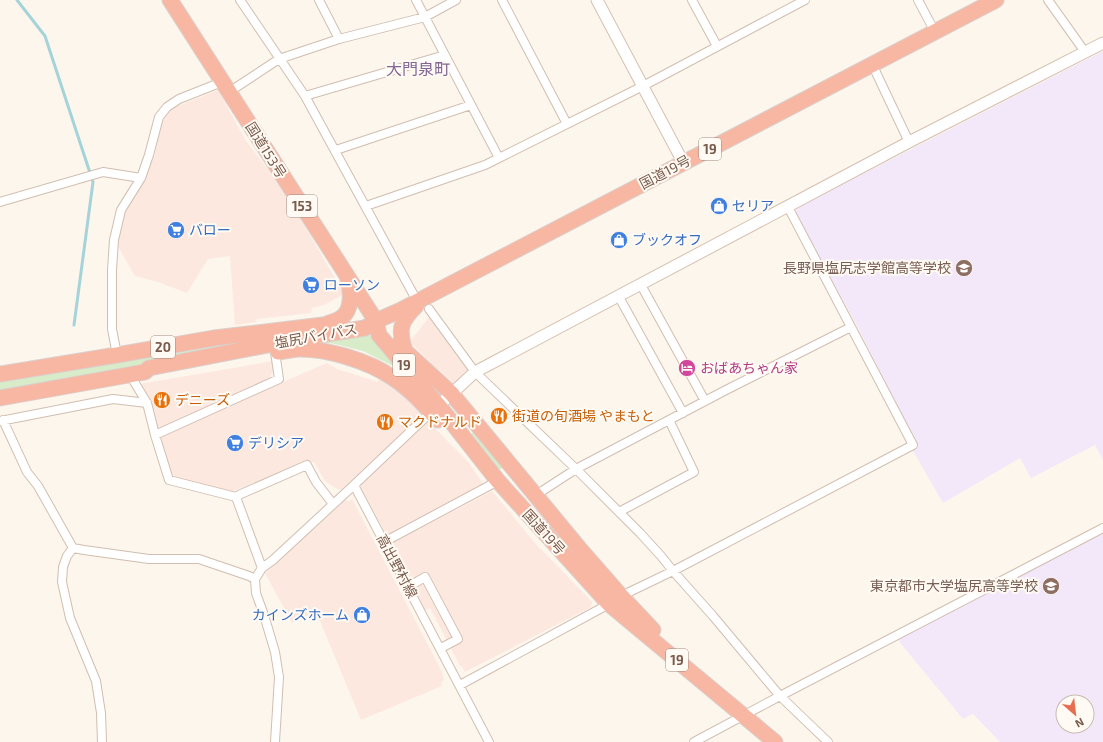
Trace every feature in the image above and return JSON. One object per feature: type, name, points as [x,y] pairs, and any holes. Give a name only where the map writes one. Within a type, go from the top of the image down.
[{"type":"highway","name":"国道153号","points":[[170,0],[376,321]]},
{"type":"highway","name":"国道19号","points":[[376,321],[423,302],[683,162],[996,0]]},
{"type":"highway","points":[[327,324],[342,317],[347,311],[351,291],[346,276]]},
{"type":"highway","points":[[405,351],[400,332],[401,324],[408,314],[423,302]]},
{"type":"highway","name":"国道19号","points":[[376,321],[387,329],[405,351],[451,393],[536,494],[579,548],[615,600]]},
{"type":"highway","name":"塩尻バイパス","points":[[0,374],[214,338],[327,324],[376,321]]},
{"type":"highway","name":"塩尻バイパス","points":[[0,398],[145,372],[149,368],[260,346],[365,328],[376,321]]},
{"type":"highway","name":"19","points":[[376,321],[379,335],[435,409]]},
{"type":"highway","points":[[145,372],[150,373],[297,349],[318,350],[350,358],[372,366],[393,377],[412,393],[435,409]]},
{"type":"highway","name":"国道19号","points":[[435,409],[519,504],[615,600],[657,634],[744,716],[774,742]]},
{"type":"street","points":[[240,0],[305,96],[366,206],[423,302],[475,372],[576,469],[656,550],[672,571],[713,616],[780,696],[828,742]]},
{"type":"street","points":[[319,0],[339,39]]},
{"type":"street","points":[[416,0],[499,158]]},
{"type":"street","points":[[117,355],[112,329],[112,270],[114,240],[121,210],[141,178],[159,118],[167,107],[179,99],[226,87],[280,59],[339,39],[425,17],[456,0]]},
{"type":"street","points":[[502,0],[567,124]]},
{"type":"street","points":[[597,0],[683,162]]},
{"type":"street","points":[[692,0],[717,46]]},
{"type":"street","points":[[366,206],[485,165],[643,86],[805,0]]},
{"type":"street","points":[[918,0],[935,32]]},
{"type":"street","points":[[1048,0],[1086,52]]},
{"type":"street","points":[[274,742],[279,677],[275,652],[256,593],[255,579],[262,568],[273,560],[475,372],[909,142],[1103,43]]},
{"type":"street","points":[[305,96],[445,55]]},
{"type":"street","points":[[872,64],[909,142]]},
{"type":"street","points":[[336,150],[471,106]]},
{"type":"street","points":[[0,202],[103,172],[141,178]]},
{"type":"street","points":[[460,685],[615,600],[913,445],[788,207]]},
{"type":"street","points":[[641,285],[705,401]]},
{"type":"street","points":[[619,296],[683,413]]},
{"type":"street","points":[[519,504],[576,469],[705,401],[851,327]]},
{"type":"street","points":[[155,435],[279,379],[275,352]]},
{"type":"street","points":[[130,375],[147,403],[169,480],[236,497],[307,465],[316,482],[333,504]]},
{"type":"street","points":[[73,548],[38,486],[27,472],[2,421],[113,399],[147,403]]},
{"type":"street","points":[[619,512],[694,472],[669,420]]},
{"type":"street","points":[[384,542],[498,481],[515,469]]},
{"type":"street","name":"高出野村線","points":[[354,485],[441,648],[489,742]]},
{"type":"street","points":[[236,497],[262,568]]},
{"type":"street","points":[[694,742],[1103,528]]},
{"type":"street","points":[[73,548],[149,559],[199,560],[255,579]]},
{"type":"street","points":[[73,548],[67,556],[63,566],[62,582],[70,618],[96,681],[101,713],[102,742]]},
{"type":"street","points":[[408,587],[426,577],[458,639],[441,648]]},
{"type":"shaded area","name":"長野県塩尻志学館高等学校","points":[[1103,51],[1103,460],[1095,445],[1031,478],[1020,458],[943,503],[912,449],[918,446],[855,322],[795,213],[798,207]]},
{"type":"shaded area","points":[[218,90],[246,141],[270,172],[293,206],[342,290],[341,296],[324,305],[312,308],[311,313],[257,319],[256,322],[235,325],[230,256],[208,259],[187,293],[158,282],[135,276],[117,245],[117,232],[127,203],[150,161],[153,161],[162,121],[169,111],[178,106]]},
{"type":"shaded area","points":[[430,316],[469,371],[455,384],[412,344],[411,340]]},
{"type":"shaded area","points":[[273,361],[274,369],[270,377],[262,384],[157,430],[140,384]]},
{"type":"shaded area","points":[[327,363],[337,369],[378,382],[378,379],[396,390],[423,414],[341,490],[325,481],[314,462],[298,464],[231,492],[176,477],[171,472],[160,440],[162,434]]},
{"type":"shaded area","points":[[428,421],[469,463],[484,485],[387,536],[360,485]]},
{"type":"shaded area","points":[[492,491],[540,549],[592,602],[591,607],[465,672],[462,666],[460,666],[430,608],[425,610],[392,547],[394,542]]},
{"type":"shaded area","name":"カインズホーム","points":[[346,499],[348,502],[352,499],[442,672],[444,680],[441,682],[442,686],[361,720],[316,611],[292,623],[265,573]]},
{"type":"shaded area","name":"東京都市大学塩尻高等学校","points":[[1103,532],[1103,742],[1000,742],[973,714],[963,719],[897,639]]},
{"type":"green space","points":[[282,334],[169,360],[0,391],[0,381]]},
{"type":"green space","points":[[370,335],[395,367],[363,351],[315,341],[314,339]]},
{"type":"green space","points":[[474,431],[503,467],[501,469],[496,468],[471,436]]},
{"type":"waterway","points":[[17,0],[45,36],[93,182],[74,325]]},
{"type":"place","name":"セリア","points":[[719,206]]},
{"type":"place","name":"バロー","points":[[176,230]]},
{"type":"place","name":"ブックオフ","points":[[619,240]]},
{"type":"place","name":"長野県塩尻志学館高等学校","points":[[964,268]]},
{"type":"place","name":"ローソン","points":[[311,285]]},
{"type":"place","name":"おばあちゃん家","points":[[687,368]]},
{"type":"place","name":"デニーズ","points":[[162,400]]},
{"type":"place","name":"街道の旬酒場 やまもと","points":[[499,416]]},
{"type":"place","name":"マクドナルド","points":[[385,422]]},
{"type":"place","name":"デリシア","points":[[235,443]]},
{"type":"place","name":"東京都市大学塩尻高等学校","points":[[1051,586]]},
{"type":"place","name":"カインズホーム","points":[[362,615]]},
{"type":"district","name":"大門泉町","points":[[418,69]]}]
